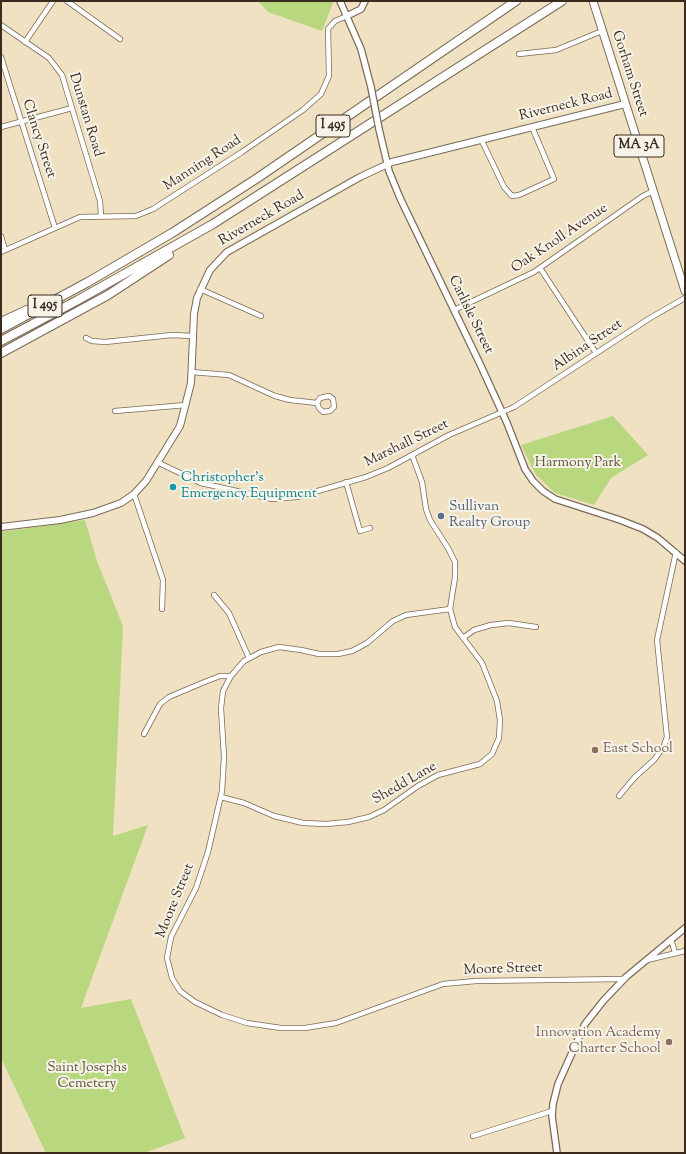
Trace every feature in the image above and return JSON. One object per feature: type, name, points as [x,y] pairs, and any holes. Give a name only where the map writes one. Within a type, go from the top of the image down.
[{"type":"highway","name":"I 495","points":[[1,329],[88,282],[172,233],[256,179],[516,1]]},
{"type":"highway","name":"I 495","points":[[1,341],[92,293],[243,205],[562,1]]},
{"type":"highway","points":[[1,353],[124,285],[243,205]]},
{"type":"highway","points":[[1,322],[88,282]]},
{"type":"main road","name":"Gorham Street","points":[[593,1],[685,291]]},
{"type":"main road","name":"Riverneck Road","points":[[1,527],[88,514],[112,507],[134,494],[146,481],[159,463],[180,426],[186,405],[192,372],[194,314],[200,289],[210,270],[227,252],[360,177],[387,164],[481,139],[625,104]]},
{"type":"street","points":[[25,42],[53,1]]},
{"type":"street","points":[[67,1],[120,39]]},
{"type":"street","name":"Carlisle Street","points":[[340,1],[363,56],[387,164],[400,198],[503,412],[526,469],[533,481],[543,491],[562,502],[633,524],[658,538],[685,561]]},
{"type":"street","points":[[347,16],[361,9],[365,1]]},
{"type":"street","name":"Manning Road","points":[[3,251],[80,217],[101,216],[124,218],[136,216],[153,209],[242,152],[321,94],[328,76],[328,29],[335,22],[347,16]]},
{"type":"street","name":"Dunstan Road","points":[[1,25],[49,58],[65,81],[100,201],[101,216]]},
{"type":"street","points":[[1,31],[8,30]]},
{"type":"street","points":[[519,54],[556,50],[602,32]]},
{"type":"street","name":"Clancy Street","points":[[1,57],[55,228]]},
{"type":"street","points":[[1,127],[72,108]]},
{"type":"street","points":[[481,139],[504,187],[512,196],[519,195],[554,179],[532,127]]},
{"type":"street","name":"Oak Knoll Avenue","points":[[454,310],[517,281],[540,268],[643,196],[653,191]]},
{"type":"street","points":[[1,236],[3,251]]},
{"type":"street","points":[[540,268],[596,353]]},
{"type":"street","points":[[200,289],[261,316]]},
{"type":"street","name":"Albina Street","points":[[503,412],[514,407],[674,303],[685,298]]},
{"type":"street","points":[[86,338],[92,341],[105,342],[172,335],[193,336]]},
{"type":"street","points":[[192,372],[230,375],[282,398],[318,403]]},
{"type":"street","points":[[115,411],[186,405]]},
{"type":"street","name":"Marshall Street","points":[[159,463],[201,483],[266,498],[279,499],[297,497],[378,472],[455,433],[503,412]]},
{"type":"street","name":"Shedd Lane","points":[[221,797],[244,803],[274,816],[303,823],[326,824],[348,822],[369,817],[384,810],[418,786],[438,775],[480,764],[492,754],[499,738],[500,720],[498,701],[492,683],[482,663],[455,627],[450,609],[455,577],[455,562],[430,520],[426,509],[422,482],[412,455]]},
{"type":"street","points":[[346,482],[360,531],[370,528]]},
{"type":"street","points":[[134,494],[163,580],[162,609]]},
{"type":"street","points":[[619,796],[635,777],[654,760],[663,748],[667,737],[657,640],[676,552]]},
{"type":"street","points":[[214,595],[229,613],[249,658]]},
{"type":"street","name":"Moore Street","points":[[450,609],[406,615],[393,621],[367,643],[352,651],[338,654],[319,654],[279,647],[261,652],[244,661],[231,676],[223,691],[221,708],[224,757],[221,797],[208,852],[196,888],[171,936],[167,958],[172,978],[180,991],[195,1002],[222,1015],[272,1028],[305,1028],[342,1021],[443,984],[548,979],[624,979]]},
{"type":"street","points":[[463,638],[474,630],[491,624],[509,623],[536,627]]},
{"type":"street","points":[[144,734],[160,704],[169,697],[202,682],[220,676],[231,676]]},
{"type":"street","points":[[557,1153],[552,1111],[558,1084],[585,1024],[624,979],[685,928]]},
{"type":"street","points":[[671,939],[675,953]]},
{"type":"street","points":[[645,960],[685,951]]},
{"type":"street","points":[[473,1136],[552,1111]]},
{"type":"green space","points":[[258,1],[332,1],[333,3],[322,31],[268,12]]},
{"type":"green space","name":"Harmony Park","points":[[613,416],[648,455],[611,478],[594,505],[555,493],[536,475],[521,445]]},
{"type":"green space","name":"Saint Josephs Cemetery","points":[[85,520],[97,561],[123,626],[113,836],[148,825],[81,1008],[131,999],[185,1138],[144,1153],[46,1153],[1,1058],[1,532]]},
{"type":"place","name":"Christopher's Emergency Equipment","points":[[173,487]]},
{"type":"place","name":"Sullivan Realty Group","points":[[441,516]]},
{"type":"place","name":"East School","points":[[595,750]]},
{"type":"place","name":"Innovation Academy Charter School","points":[[669,1042]]}]
